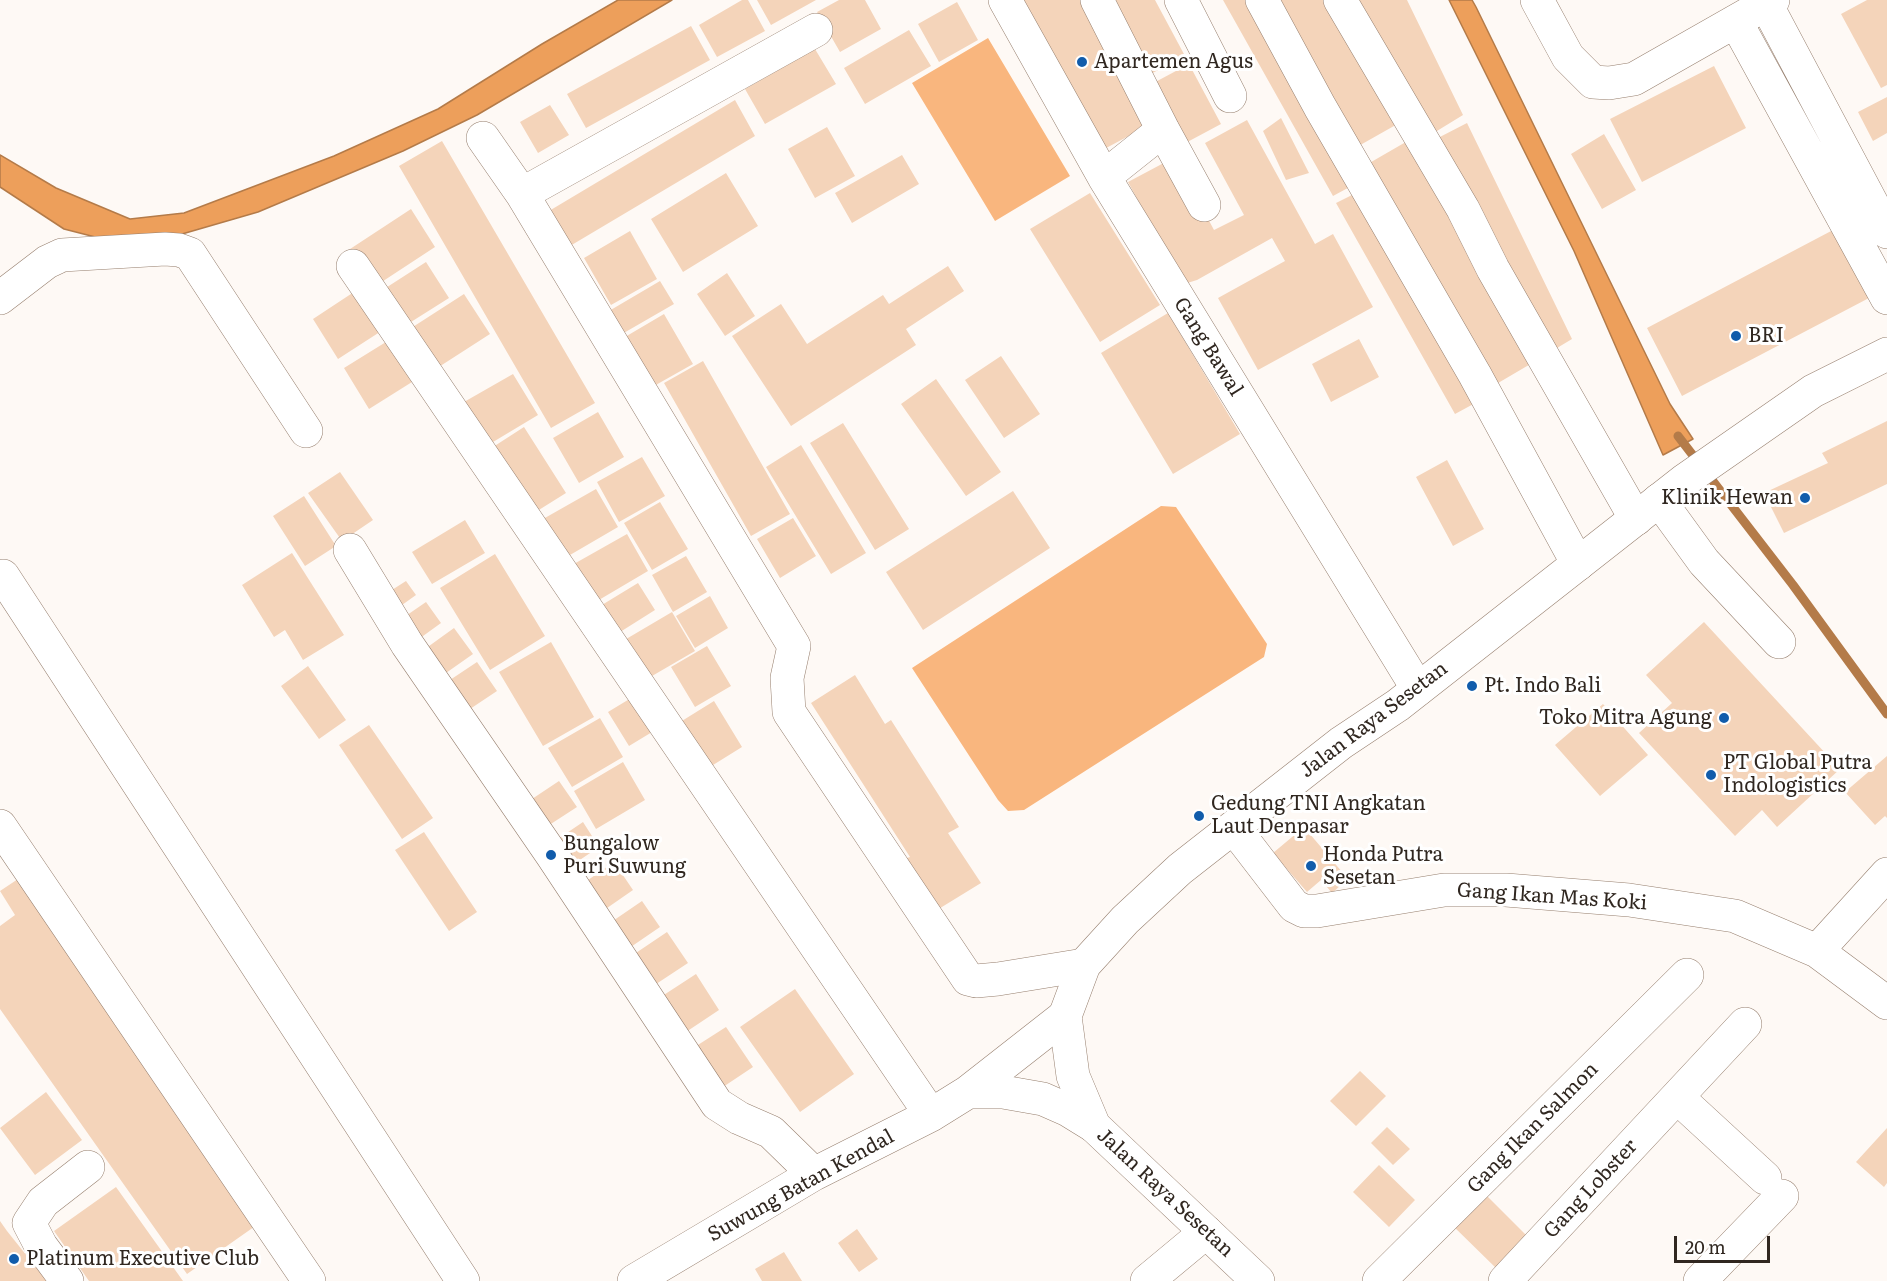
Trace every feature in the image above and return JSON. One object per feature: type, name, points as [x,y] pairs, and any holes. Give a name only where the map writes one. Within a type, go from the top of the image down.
[{"type":"street","name":"Gang Bawal","points":[[1005,0],[1104,177],[1418,689]]},
{"type":"street","points":[[1097,0],[1204,205]]},
{"type":"street","points":[[1180,0],[1230,96]]},
{"type":"street","points":[[1262,0],[1320,107],[1475,375],[1578,564]]},
{"type":"street","points":[[1340,0],[1463,209],[1493,269],[1648,509],[1704,561],[1779,642]]},
{"type":"street","points":[[1537,0],[1568,57],[1593,82],[1609,83],[1634,79],[1770,2],[1887,232]]},
{"type":"street","points":[[1736,22],[1887,298]]},
{"type":"street","points":[[522,194],[816,30]]},
{"type":"street","points":[[1104,177],[1163,130]]},
{"type":"street","points":[[483,138],[522,194],[794,646],[787,678],[789,712],[968,979],[976,981],[998,979],[1084,964]]},
{"type":"street","points":[[0,298],[46,262],[62,255],[165,249],[190,254],[306,431]]},
{"type":"street","points":[[353,266],[931,1115]]},
{"type":"street","name":"Jalan Raya Sesetan","points":[[1256,1280],[1094,1126],[1073,1076],[1065,1016],[1084,964],[1125,920],[1172,877],[1341,743],[1398,705],[1684,480],[1812,391],[1887,354]]},
{"type":"street","points":[[350,550],[407,644],[552,855],[717,1104],[739,1118],[771,1132],[814,1174]]},
{"type":"street","points":[[3,576],[463,1281]]},
{"type":"street","points":[[0,826],[309,1281]]},
{"type":"street","name":"Gang Ikan Mas Koki","points":[[1234,828],[1294,906],[1304,911],[1317,911],[1444,890],[1506,890],[1629,900],[1735,916],[1817,951],[1887,1003]]},
{"type":"street","points":[[1817,951],[1887,874]]},
{"type":"street","name":"Gang Ikan Salmon","points":[[1379,1281],[1687,975]]},
{"type":"street","name":"Suwung Batan Kendal","points":[[634,1281],[814,1174],[931,1115],[968,1092],[1065,1016]]},
{"type":"street","name":"Gang Lobster","points":[[1505,1281],[1745,1024]]},
{"type":"street","points":[[968,1092],[1003,1092],[1044,1099],[1094,1126]]},
{"type":"street","points":[[1677,1097],[1773,1187],[1700,1281]]},
{"type":"street","points":[[67,1281],[41,1246],[29,1222],[43,1202],[88,1167]]},
{"type":"street","points":[[1147,1281],[1206,1232]]},
{"type":"shaded area","points":[[618,0],[672,0],[477,115],[403,151],[258,212],[151,243],[103,239],[64,229],[0,187],[0,155],[56,188],[130,219],[184,213],[334,156],[438,109]]},
{"type":"shaded area","points":[[1449,0],[1472,0],[1476,7],[1670,404],[1693,439],[1663,455],[1574,251]]},
{"type":"shaded area","points":[[988,38],[1070,176],[995,221],[912,83]]},
{"type":"shaded area","points":[[1161,506],[1176,507],[1267,644],[1264,657],[1024,810],[1008,811],[998,800],[912,668]]},
{"type":"building","points":[[742,0],[748,0],[765,31],[717,57],[699,25]]},
{"type":"building","points":[[757,0],[816,0],[771,25]]},
{"type":"building","points":[[839,0],[865,0],[881,29],[840,52],[817,12]]},
{"type":"building","name":"Apartemen Agus","points":[[1014,0],[1086,0],[1151,124],[1095,154]]},
{"type":"building","points":[[1105,0],[1155,0],[1185,56],[1145,77]]},
{"type":"building","points":[[1223,0],[1251,0],[1357,183],[1333,196]]},
{"type":"building","points":[[1271,0],[1332,0],[1401,122],[1355,148]]},
{"type":"building","points":[[1354,0],[1407,0],[1463,115],[1432,134]]},
{"type":"building","points":[[1867,0],[1887,0],[1887,85],[1881,88],[1841,14]]},
{"type":"building","points":[[957,2],[978,40],[939,62],[918,24]]},
{"type":"building","points":[[691,26],[710,60],[586,128],[567,94]]},
{"type":"building","points":[[909,30],[931,66],[865,104],[844,68]]},
{"type":"building","points":[[815,49],[836,84],[765,124],[745,89]]},
{"type":"building","points":[[1189,64],[1221,124],[1178,147],[1146,87]]},
{"type":"building","points":[[1714,66],[1746,128],[1642,182],[1610,119]]},
{"type":"building","points":[[1887,97],[1887,133],[1873,141],[1858,112]]},
{"type":"building","points":[[735,100],[755,136],[570,246],[549,211]]},
{"type":"building","points":[[550,105],[569,135],[538,153],[520,122]]},
{"type":"building","points":[[1281,118],[1309,173],[1286,180],[1263,131]]},
{"type":"building","points":[[1247,120],[1315,244],[1333,234],[1373,307],[1258,370],[1218,298],[1285,261],[1272,238],[1197,280],[1184,284],[1128,182],[1175,157],[1214,230],[1244,215],[1205,143]]},
{"type":"building","points":[[1467,123],[1572,339],[1552,351],[1434,140]]},
{"type":"building","points":[[827,127],[855,176],[815,198],[788,149]]},
{"type":"building","points":[[1604,134],[1636,190],[1602,209],[1571,154]]},
{"type":"building","points":[[1411,139],[1539,359],[1493,386],[1366,165]]},
{"type":"building","points":[[442,141],[595,403],[551,428],[399,166]]},
{"type":"building","points":[[902,155],[919,184],[852,223],[835,193]]},
{"type":"building","points":[[726,173],[758,226],[683,272],[651,219]]},
{"type":"building","points":[[1362,190],[1479,401],[1455,414],[1336,203]]},
{"type":"building","points":[[1090,193],[1160,305],[1100,342],[1030,229]]},
{"type":"building","points":[[411,209],[435,247],[371,289],[347,251]]},
{"type":"building","points":[[1833,230],[1869,298],[1682,396],[1647,328]]},
{"type":"building","points":[[630,231],[657,279],[611,305],[584,258]]},
{"type":"building","points":[[426,262],[449,298],[403,327],[381,291]]},
{"type":"building","points":[[948,266],[964,291],[906,329],[916,345],[791,426],[732,336],[781,304],[807,344],[883,295],[889,304]]},
{"type":"building","points":[[727,273],[755,316],[725,336],[697,294]]},
{"type":"building","points":[[660,281],[674,304],[622,334],[609,311]]},
{"type":"building","points":[[360,288],[386,328],[338,359],[313,319]]},
{"type":"building","points":[[464,294],[490,334],[431,372],[405,332]]},
{"type":"building","points":[[1168,313],[1240,434],[1173,474],[1101,353]]},
{"type":"building","points":[[664,314],[693,364],[654,386],[625,337]]},
{"type":"building","points":[[394,337],[420,377],[369,409],[344,368]]},
{"type":"building","points":[[1359,339],[1379,377],[1331,402],[1312,364]]},
{"type":"building","points":[[1001,356],[1040,414],[1004,438],[965,380]]},
{"type":"building","points":[[703,361],[790,514],[751,536],[664,383]]},
{"type":"building","points":[[513,374],[538,415],[483,448],[457,406]]},
{"type":"building","points":[[936,379],[1001,472],[966,496],[901,404]]},
{"type":"building","points":[[598,412],[624,457],[579,483],[553,438]]},
{"type":"building","points":[[1887,421],[1887,484],[1784,533],[1764,493],[1828,463],[1822,453]]},
{"type":"building","points":[[843,423],[909,529],[875,550],[810,443]]},
{"type":"building","points":[[524,427],[566,493],[534,513],[493,447]]},
{"type":"building","points":[[801,445],[866,553],[831,574],[766,467]]},
{"type":"building","points":[[642,457],[665,496],[619,522],[597,482]]},
{"type":"building","points":[[1447,460],[1484,529],[1453,546],[1416,477]]},
{"type":"building","points":[[340,472],[373,520],[342,541],[308,493]]},
{"type":"building","points":[[596,489],[618,527],[558,562],[536,523]]},
{"type":"building","points":[[1013,491],[1050,548],[923,630],[886,572]]},
{"type":"building","points":[[304,496],[336,546],[305,566],[273,516]]},
{"type":"building","points":[[660,502],[688,549],[652,570],[624,523]]},
{"type":"building","points":[[793,518],[816,556],[780,578],[757,539]]},
{"type":"building","points":[[465,520],[485,553],[432,584],[412,552]]},
{"type":"building","points":[[627,534],[648,571],[587,607],[565,569]]},
{"type":"building","points":[[292,553],[344,635],[303,660],[285,630],[274,637],[242,585]]},
{"type":"building","points":[[495,554],[545,636],[490,670],[440,588]]},
{"type":"building","points":[[686,556],[707,592],[673,612],[652,575]]},
{"type":"building","points":[[406,581],[416,595],[395,610],[384,595]]},
{"type":"building","points":[[638,583],[655,610],[609,639],[592,611]]},
{"type":"building","points":[[710,596],[728,628],[695,648],[676,616]]},
{"type":"building","points":[[426,602],[441,623],[412,644],[397,622]]},
{"type":"building","points":[[672,612],[695,651],[640,683],[616,645]]},
{"type":"building","name":"Toko Mitra Agung","points":[[1704,622],[1840,769],[1777,827],[1762,810],[1735,836],[1639,733],[1672,703],[1646,675]]},
{"type":"building","points":[[454,628],[473,654],[436,680],[418,654]]},
{"type":"building","points":[[551,642],[594,717],[543,746],[499,672]]},
{"type":"building","points":[[707,646],[731,686],[695,707],[671,667]]},
{"type":"building","points":[[477,662],[497,691],[461,715],[441,686]]},
{"type":"building","points":[[308,666],[346,720],[319,739],[281,686]]},
{"type":"building","points":[[855,675],[885,724],[891,720],[959,827],[948,833],[981,883],[937,910],[904,859],[910,857],[811,703]]},
{"type":"building","points":[[641,692],[662,726],[629,746],[608,712]]},
{"type":"building","points":[[714,701],[742,747],[705,770],[677,724]]},
{"type":"building","points":[[1603,704],[1648,755],[1600,796],[1555,745]]},
{"type":"building","points":[[600,718],[623,757],[572,787],[548,748]]},
{"type":"building","points":[[369,725],[433,818],[402,839],[339,745]]},
{"type":"building","points":[[1887,756],[1887,818],[1885,816],[1875,825],[1845,792]]},
{"type":"building","points":[[623,762],[645,800],[596,829],[574,791]]},
{"type":"building","points":[[559,781],[577,807],[540,831],[523,805]]},
{"type":"building","points":[[583,822],[599,847],[565,870],[549,845]]},
{"type":"building","name":"Honda Putra Sesetan","points":[[1304,827],[1348,879],[1332,893],[1321,880],[1307,892],[1273,853]]},
{"type":"building","points":[[424,832],[477,912],[449,931],[395,850]]},
{"type":"building","points":[[614,862],[633,890],[597,915],[578,887]]},
{"type":"building","points":[[18,879],[261,1222],[187,1274],[0,1009],[0,926],[15,915],[0,891]]},
{"type":"building","points":[[642,901],[660,927],[622,953],[604,927]]},
{"type":"building","points":[[667,932],[688,963],[644,992],[624,961]]},
{"type":"building","points":[[696,974],[719,1010],[677,1038],[653,1002]]},
{"type":"building","points":[[795,989],[854,1074],[800,1112],[740,1027]]},
{"type":"building","points":[[726,1027],[753,1067],[717,1091],[690,1050]]},
{"type":"building","points":[[1360,1071],[1386,1096],[1356,1126],[1330,1101]]},
{"type":"building","points":[[46,1092],[82,1140],[35,1175],[0,1128]]},
{"type":"building","points":[[1387,1127],[1410,1149],[1393,1165],[1371,1143]]},
{"type":"building","points":[[1887,1128],[1887,1183],[1884,1187],[1856,1162]]},
{"type":"building","points":[[1379,1165],[1415,1200],[1389,1227],[1353,1192]]},
{"type":"building","points":[[116,1187],[183,1281],[89,1281],[54,1231]]},
{"type":"building","points":[[1482,1191],[1530,1239],[1499,1271],[1450,1223]]},
{"type":"building","name":"Platinum Executive Club","points":[[0,1221],[7,1231],[47,1281],[0,1281]]},
{"type":"building","points":[[857,1229],[878,1259],[859,1272],[838,1243]]},
{"type":"building","points":[[784,1252],[802,1281],[762,1281],[755,1269]]},
{"type":"waterway","points":[[1678,436],[1793,585],[1887,714]]},
{"type":"place","name":"Apartemen Agus","points":[[1082,62]]},
{"type":"place","name":"BRI","points":[[1736,336]]},
{"type":"place","name":"Klinik Hewan","points":[[1805,498]]},
{"type":"place","name":"Pt. Indo Bali","points":[[1472,686]]},
{"type":"place","name":"Toko Mitra Agung","points":[[1724,718]]},
{"type":"place","name":"PT Global Putra Indologistics","points":[[1711,775]]},
{"type":"place","name":"Gedung TNI Angkatan Laut Denpasar","points":[[1199,816]]},
{"type":"place","name":"Bungalow Puri Suwung","points":[[551,855]]},
{"type":"place","name":"Honda Putra Sesetan","points":[[1311,866]]},
{"type":"place","name":"Platinum Executive Club","points":[[14,1259]]}]
